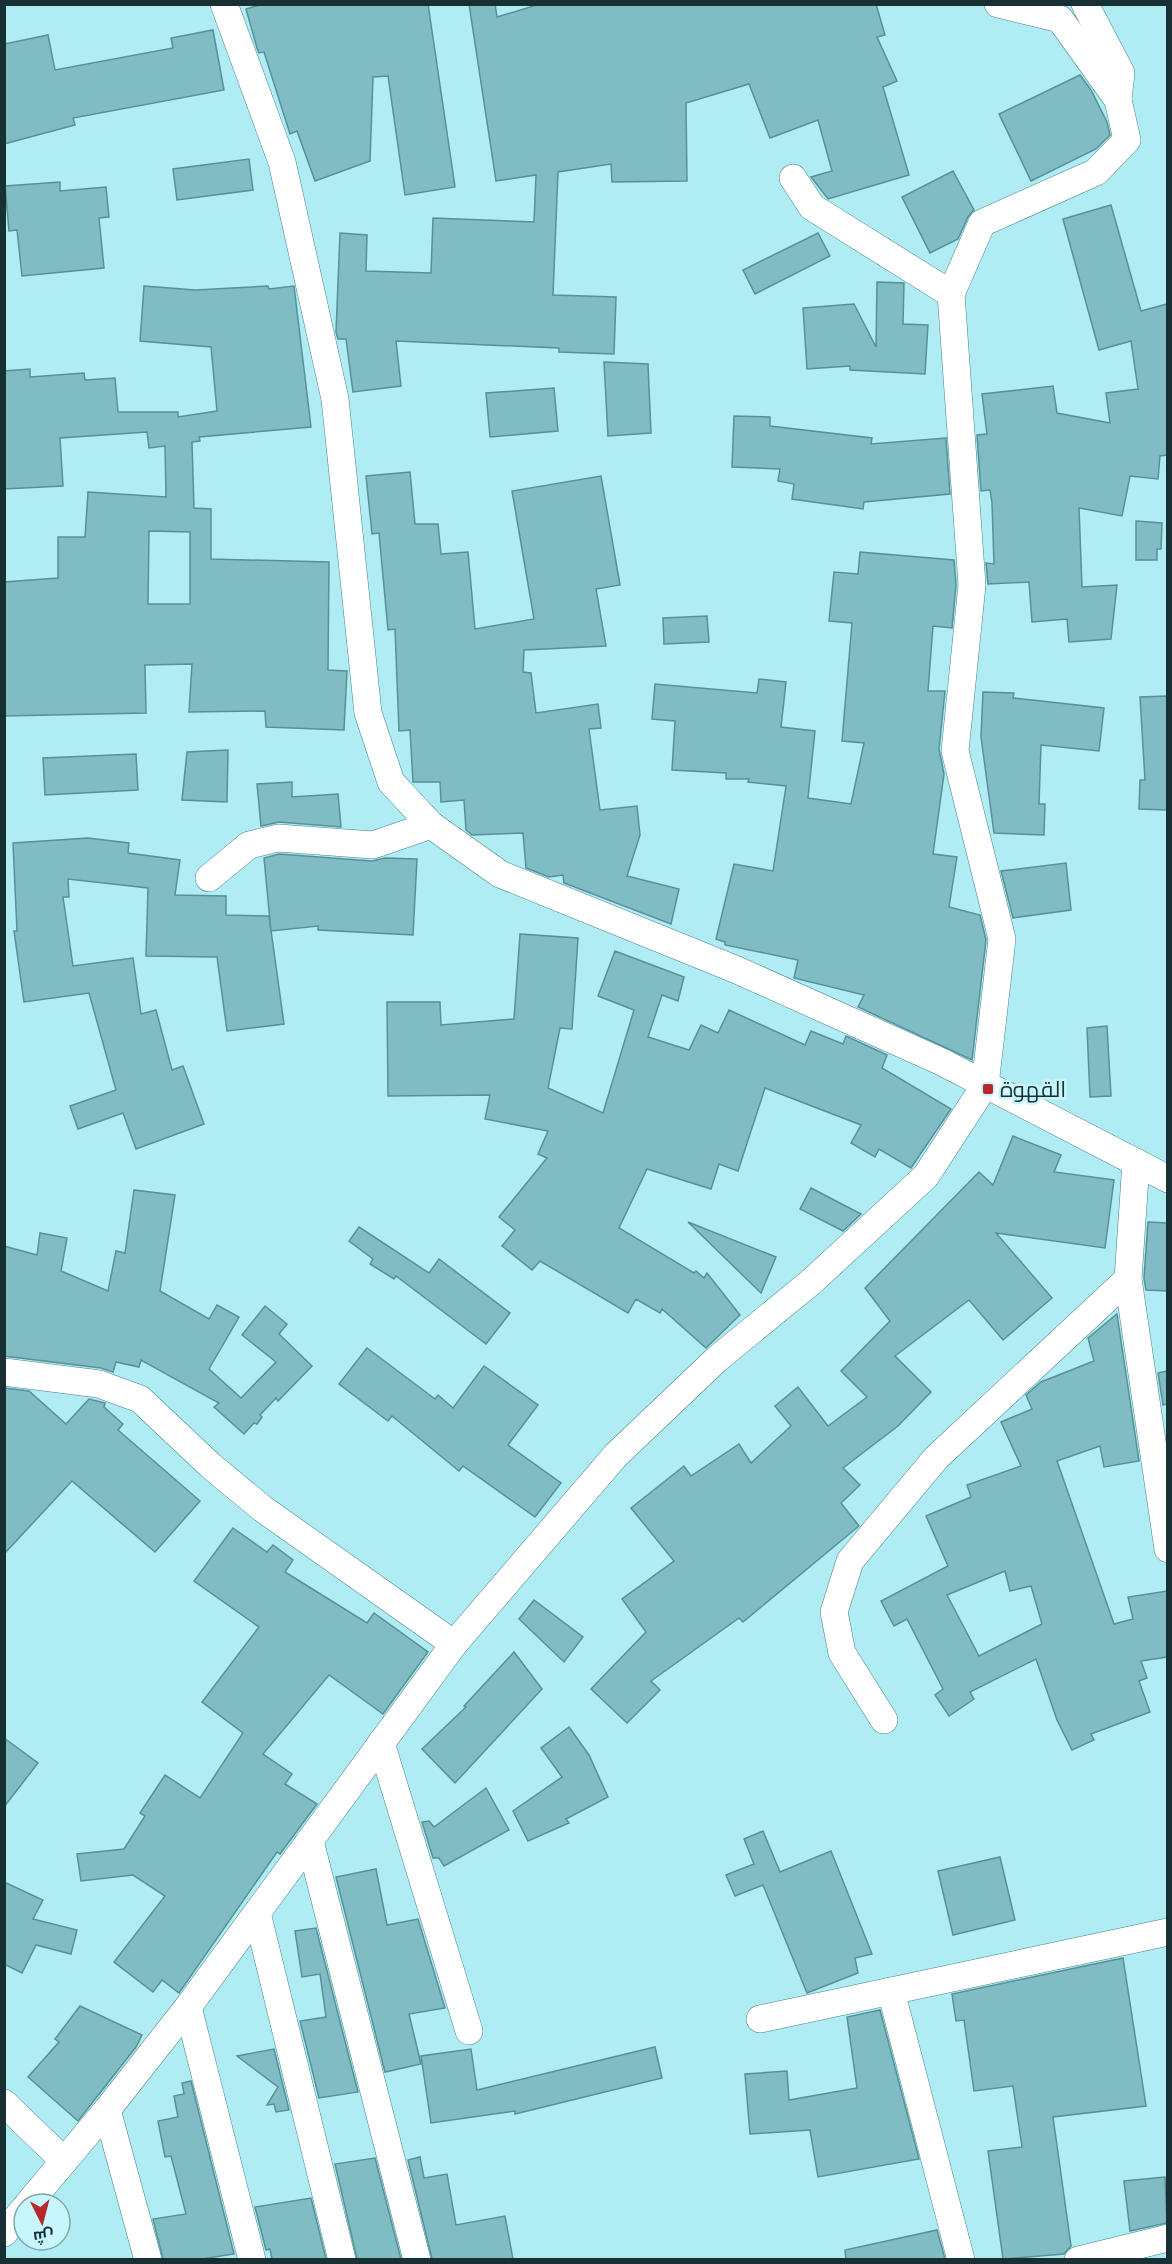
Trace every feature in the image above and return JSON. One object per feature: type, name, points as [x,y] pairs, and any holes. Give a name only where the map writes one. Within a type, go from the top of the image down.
[{"type":"street","points":[[224,4],[282,162],[335,399],[368,713],[391,782],[431,825],[500,873],[737,970],[942,1062],[1167,1179]]},
{"type":"street","points":[[998,4],[1060,19],[1118,100]]},
{"type":"street","points":[[38,2192],[107,2110],[188,2007],[454,1644],[616,1455],[717,1359],[812,1282],[926,1176],[985,1084],[1002,939],[955,751],[972,585],[951,294],[982,223],[1096,172],[1127,140],[1118,100],[1121,73],[1085,4]]},
{"type":"street","points":[[793,178],[812,207],[951,294]]},
{"type":"street","points":[[209,878],[249,845],[278,838],[373,845],[431,825]]},
{"type":"street","points":[[1136,1161],[1128,1279],[1167,1549]]},
{"type":"street","points":[[884,1720],[842,1653],[834,1612],[850,1561],[936,1458],[1128,1279]]},
{"type":"street","points":[[4,1372],[99,1384],[140,1399],[211,1466],[263,1509],[454,1644]]},
{"type":"street","points":[[381,1743],[469,2031]]},
{"type":"street","points":[[310,1841],[417,2259]]},
{"type":"street","points":[[257,1913],[342,2259]]},
{"type":"street","points":[[760,2019],[1167,1932]]},
{"type":"street","points":[[891,1991],[961,2259]]},
{"type":"street","points":[[188,2007],[252,2259]]},
{"type":"street","points":[[4,2103],[64,2161]]},
{"type":"street","points":[[107,2110],[148,2259]]},
{"type":"street","points":[[1078,2259],[1156,2246]]},
{"type":"building","points":[[263,4],[428,4],[455,187],[405,195],[388,76],[373,77],[370,161],[315,181],[297,131],[290,134],[264,52],[259,53],[257,48],[246,9]]},
{"type":"building","points":[[469,4],[495,4],[497,17],[540,4],[876,4],[885,35],[877,37],[897,81],[883,87],[909,175],[828,199],[811,177],[832,171],[818,120],[770,138],[749,84],[686,103],[687,181],[612,182],[611,164],[558,172],[553,295],[616,297],[614,354],[559,352],[559,348],[396,341],[401,386],[353,392],[346,339],[338,339],[336,332],[340,233],[367,235],[366,271],[431,273],[433,218],[534,222],[536,175],[496,181]]},
{"type":"building","points":[[213,30],[224,90],[73,118],[75,125],[4,144],[4,44],[48,35],[55,70],[173,48],[171,38]]},
{"type":"building","points":[[1080,75],[1091,90],[1107,122],[1110,135],[1096,149],[1031,181],[999,114]]},
{"type":"building","points":[[249,159],[253,190],[177,200],[173,169]]},
{"type":"building","points":[[953,171],[974,210],[968,217],[958,239],[930,253],[902,197]]},
{"type":"building","points":[[60,182],[60,191],[106,187],[109,217],[99,218],[104,268],[22,276],[17,230],[9,231],[5,186]]},
{"type":"building","points":[[1111,205],[1141,311],[1167,304],[1167,455],[1160,456],[1158,479],[1130,476],[1122,516],[1079,508],[1082,587],[1117,585],[1111,639],[1069,642],[1067,619],[1032,622],[1029,582],[988,584],[986,563],[994,564],[992,503],[990,490],[981,491],[977,435],[987,434],[982,394],[1053,386],[1057,413],[1110,423],[1106,393],[1138,389],[1131,341],[1099,350],[1063,219]]},
{"type":"building","points":[[818,233],[830,256],[755,294],[743,270]]},
{"type":"building","points":[[877,282],[904,283],[903,324],[928,325],[925,374],[850,370],[850,366],[807,369],[803,308],[854,304],[876,347]]},
{"type":"building","points":[[144,286],[195,290],[268,286],[269,289],[294,286],[311,427],[199,437],[200,441],[192,442],[194,508],[211,509],[211,559],[329,562],[328,670],[347,671],[344,730],[266,727],[265,711],[189,712],[192,664],[145,665],[146,713],[4,716],[4,582],[58,578],[58,537],[85,537],[88,492],[166,497],[165,446],[149,448],[147,432],[60,438],[63,486],[4,489],[4,371],[30,369],[30,377],[84,373],[85,380],[115,378],[118,412],[178,412],[178,417],[217,411],[211,347],[140,341]],"holes":[[[149,531],[190,532],[190,604],[148,604]]]},
{"type":"building","points":[[604,362],[648,364],[651,433],[608,436]]},
{"type":"building","points":[[554,388],[558,431],[490,437],[486,393]]},
{"type":"building","points":[[734,416],[770,417],[770,426],[872,438],[871,444],[946,438],[950,494],[864,502],[863,509],[792,499],[794,484],[778,481],[780,469],[732,467]]},
{"type":"building","points":[[410,472],[415,524],[438,524],[441,554],[468,552],[475,629],[534,619],[512,491],[601,476],[620,585],[596,589],[606,646],[524,650],[523,672],[531,673],[536,713],[598,704],[601,728],[589,729],[600,810],[637,806],[640,835],[627,876],[679,889],[671,924],[564,883],[563,875],[549,877],[526,868],[523,833],[472,835],[466,830],[464,800],[441,802],[440,782],[413,782],[410,730],[399,731],[395,629],[388,630],[379,533],[372,534],[366,476]]},
{"type":"building","points":[[1136,521],[1162,523],[1161,549],[1157,549],[1157,560],[1136,560]]},
{"type":"building","points":[[860,552],[954,560],[956,585],[952,628],[933,626],[928,691],[945,691],[939,749],[944,774],[933,854],[957,857],[949,907],[980,915],[986,940],[972,1060],[858,1007],[864,995],[794,978],[798,960],[725,945],[725,942],[716,939],[734,864],[773,871],[786,786],[748,782],[749,779],[726,779],[726,773],[672,770],[675,721],[652,719],[655,684],[757,693],[759,679],[786,682],[781,727],[815,731],[808,798],[851,804],[864,743],[842,741],[852,623],[829,621],[834,572],[858,574]]},
{"type":"building","points":[[707,616],[709,642],[664,644],[663,618]]},
{"type":"building","points":[[983,692],[1014,693],[1013,698],[1104,708],[1099,751],[1041,745],[1039,804],[1045,804],[1044,835],[994,833],[981,737]]},
{"type":"building","points":[[1167,696],[1167,810],[1139,809],[1140,780],[1145,780],[1140,697]]},
{"type":"building","points":[[228,750],[227,802],[182,800],[187,752]]},
{"type":"building","points":[[136,754],[138,790],[45,795],[43,758]]},
{"type":"building","points":[[292,782],[292,797],[338,794],[341,827],[279,822],[261,826],[257,784]]},
{"type":"building","points":[[88,838],[129,843],[128,853],[180,860],[175,895],[226,896],[226,915],[269,916],[284,1024],[227,1031],[217,957],[146,956],[148,888],[68,879],[69,897],[63,897],[73,966],[133,958],[141,1014],[156,1010],[172,1070],[183,1066],[204,1124],[136,1149],[123,1113],[78,1129],[70,1106],[116,1090],[89,993],[24,1002],[14,931],[17,931],[13,843]]},
{"type":"building","points":[[279,854],[372,861],[385,858],[417,859],[413,935],[318,930],[318,926],[271,931],[264,858]]},
{"type":"building","points":[[1066,863],[1071,910],[1013,918],[1001,871]]},
{"type":"building","points":[[520,934],[578,938],[572,1029],[560,1028],[548,1088],[603,1113],[634,1010],[598,996],[615,951],[684,977],[678,1001],[662,995],[648,1037],[689,1050],[701,1025],[718,1033],[729,1010],[805,1045],[811,1031],[843,1044],[846,1036],[887,1055],[882,1068],[951,1109],[911,1168],[879,1149],[875,1157],[851,1143],[861,1125],[765,1088],[738,1171],[719,1164],[711,1189],[647,1169],[619,1228],[694,1273],[696,1271],[704,1278],[707,1273],[740,1315],[706,1348],[662,1309],[660,1313],[636,1299],[628,1313],[540,1261],[532,1270],[502,1246],[515,1230],[499,1217],[547,1158],[538,1154],[548,1131],[485,1119],[490,1095],[388,1096],[387,1002],[440,1002],[441,1025],[514,1019]]},
{"type":"building","points":[[1107,1026],[1111,1096],[1090,1097],[1087,1028]]},
{"type":"building","points":[[1013,1136],[1061,1155],[1054,1172],[1114,1180],[1105,1248],[996,1233],[1052,1298],[1003,1340],[969,1300],[895,1356],[931,1392],[898,1426],[843,1468],[860,1485],[841,1503],[859,1526],[743,1622],[739,1618],[651,1681],[660,1690],[627,1723],[591,1689],[646,1632],[622,1599],[674,1561],[631,1508],[684,1466],[691,1476],[739,1444],[751,1463],[791,1426],[775,1406],[798,1387],[828,1426],[867,1397],[841,1371],[890,1321],[865,1288],[979,1172],[993,1185]]},
{"type":"building","points":[[811,1188],[861,1214],[843,1231],[800,1209]]},
{"type":"building","points":[[134,1190],[175,1195],[160,1291],[209,1319],[217,1305],[239,1317],[209,1369],[241,1398],[276,1362],[242,1335],[265,1306],[287,1324],[279,1334],[312,1366],[278,1401],[276,1398],[260,1415],[262,1417],[257,1424],[254,1423],[244,1434],[214,1407],[219,1403],[141,1360],[139,1367],[116,1362],[113,1372],[101,1368],[4,1356],[4,1246],[37,1255],[40,1233],[67,1238],[61,1271],[108,1291],[116,1251],[125,1253]]},
{"type":"building","points":[[688,1222],[776,1257],[761,1293]]},
{"type":"building","points":[[1148,1222],[1167,1223],[1167,1291],[1146,1290],[1144,1278]]},
{"type":"building","points":[[359,1227],[429,1273],[439,1259],[510,1313],[486,1344],[396,1276],[394,1279],[370,1264],[373,1259],[349,1241]]},
{"type":"building","points":[[1117,1314],[1139,1461],[1104,1467],[1100,1446],[1057,1461],[1114,1624],[1133,1619],[1128,1597],[1167,1591],[1167,1657],[1141,1661],[1147,1678],[1139,1681],[1150,1712],[1091,1734],[1094,1740],[1072,1750],[1057,1720],[1036,1659],[970,1692],[974,1699],[949,1716],[935,1695],[943,1689],[907,1619],[894,1626],[881,1601],[948,1566],[926,1516],[971,1497],[967,1485],[1021,1466],[1001,1422],[1032,1409],[1026,1395],[1041,1382],[1094,1361],[1088,1338]],"holes":[[[1005,1571],[1010,1591],[1031,1586],[1042,1624],[979,1656],[947,1595]]]},
{"type":"building","points":[[367,1348],[435,1399],[438,1395],[453,1408],[484,1366],[538,1405],[508,1445],[561,1483],[535,1517],[463,1466],[459,1471],[392,1416],[388,1421],[339,1384]]},
{"type":"building","points":[[1167,1371],[1167,1404],[1163,1405],[1158,1373]]},
{"type":"building","points":[[4,1388],[29,1391],[66,1424],[89,1399],[105,1403],[104,1407],[123,1424],[118,1430],[200,1501],[155,1552],[72,1481],[4,1554]]},
{"type":"building","points":[[233,1528],[267,1552],[273,1545],[293,1560],[285,1572],[367,1623],[374,1613],[428,1652],[383,1714],[329,1675],[263,1754],[292,1774],[285,1784],[317,1804],[280,1854],[277,1852],[179,1993],[162,1980],[153,1992],[114,1962],[165,1896],[133,1875],[81,1881],[77,1854],[124,1849],[145,1816],[140,1813],[165,1775],[200,1798],[243,1733],[202,1702],[259,1627],[194,1581]]},
{"type":"building","points":[[534,1600],[583,1637],[564,1662],[519,1619]]},
{"type":"building","points":[[514,1652],[542,1689],[455,1783],[422,1749],[466,1707],[464,1706]]},
{"type":"building","points":[[569,1727],[589,1755],[608,1797],[566,1819],[569,1823],[528,1841],[513,1811],[562,1777],[541,1748]]},
{"type":"building","points":[[4,1738],[38,1763],[4,1807]]},
{"type":"building","points":[[486,1788],[509,1830],[444,1866],[439,1858],[433,1858],[422,1822],[429,1821],[434,1827]]},
{"type":"building","points":[[763,1831],[780,1872],[831,1851],[872,1954],[855,1958],[858,1973],[807,1993],[763,1885],[735,1896],[726,1875],[754,1864],[744,1839]]},
{"type":"building","points":[[1000,1857],[1015,1920],[953,1935],[938,1871]]},
{"type":"building","points":[[376,1869],[387,1925],[418,1919],[445,2008],[409,2014],[421,2064],[385,2072],[336,1877]]},
{"type":"building","points":[[4,1882],[43,1900],[33,1919],[77,1930],[71,1954],[36,1945],[22,1973],[4,1964]]},
{"type":"building","points":[[316,1928],[358,2092],[319,2098],[300,2021],[326,2017],[320,1974],[302,1977],[295,1931]]},
{"type":"building","points":[[1123,1958],[1146,2106],[1053,2117],[1071,2246],[1064,2254],[1003,2259],[988,2151],[1022,2147],[1013,2086],[974,2091],[964,2020],[956,2021],[952,1994]]},
{"type":"building","points":[[80,2006],[142,2035],[136,2047],[78,2121],[28,2077],[59,2042],[55,2039]]},
{"type":"building","points":[[880,2010],[919,2159],[818,2177],[810,2130],[750,2134],[745,2074],[787,2071],[789,2100],[857,2088],[847,2017]]},
{"type":"building","points":[[655,2047],[662,2078],[515,2114],[515,2111],[431,2123],[421,2056],[471,2049],[477,2090]]},
{"type":"building","points":[[274,2049],[289,2110],[276,2112],[274,2104],[267,2105],[278,2087],[237,2056]]},
{"type":"building","points":[[191,2081],[234,2254],[202,2259],[163,2259],[153,2219],[186,2214],[171,2156],[165,2157],[158,2121],[178,2117],[174,2096],[184,2094],[182,2083]]},
{"type":"building","points":[[420,2157],[424,2178],[447,2174],[456,2225],[505,2216],[513,2259],[432,2259],[408,2160]]},
{"type":"building","points":[[375,2158],[401,2259],[357,2259],[335,2164]]},
{"type":"building","points":[[1165,2177],[1167,2223],[1130,2231],[1124,2181]]},
{"type":"building","points":[[311,2198],[326,2259],[272,2259],[270,2249],[266,2250],[255,2207]]},
{"type":"building","points":[[937,2230],[945,2259],[846,2259],[845,2250]]},
{"type":"place","name":"القهوة","points":[[988,1089]]}]
